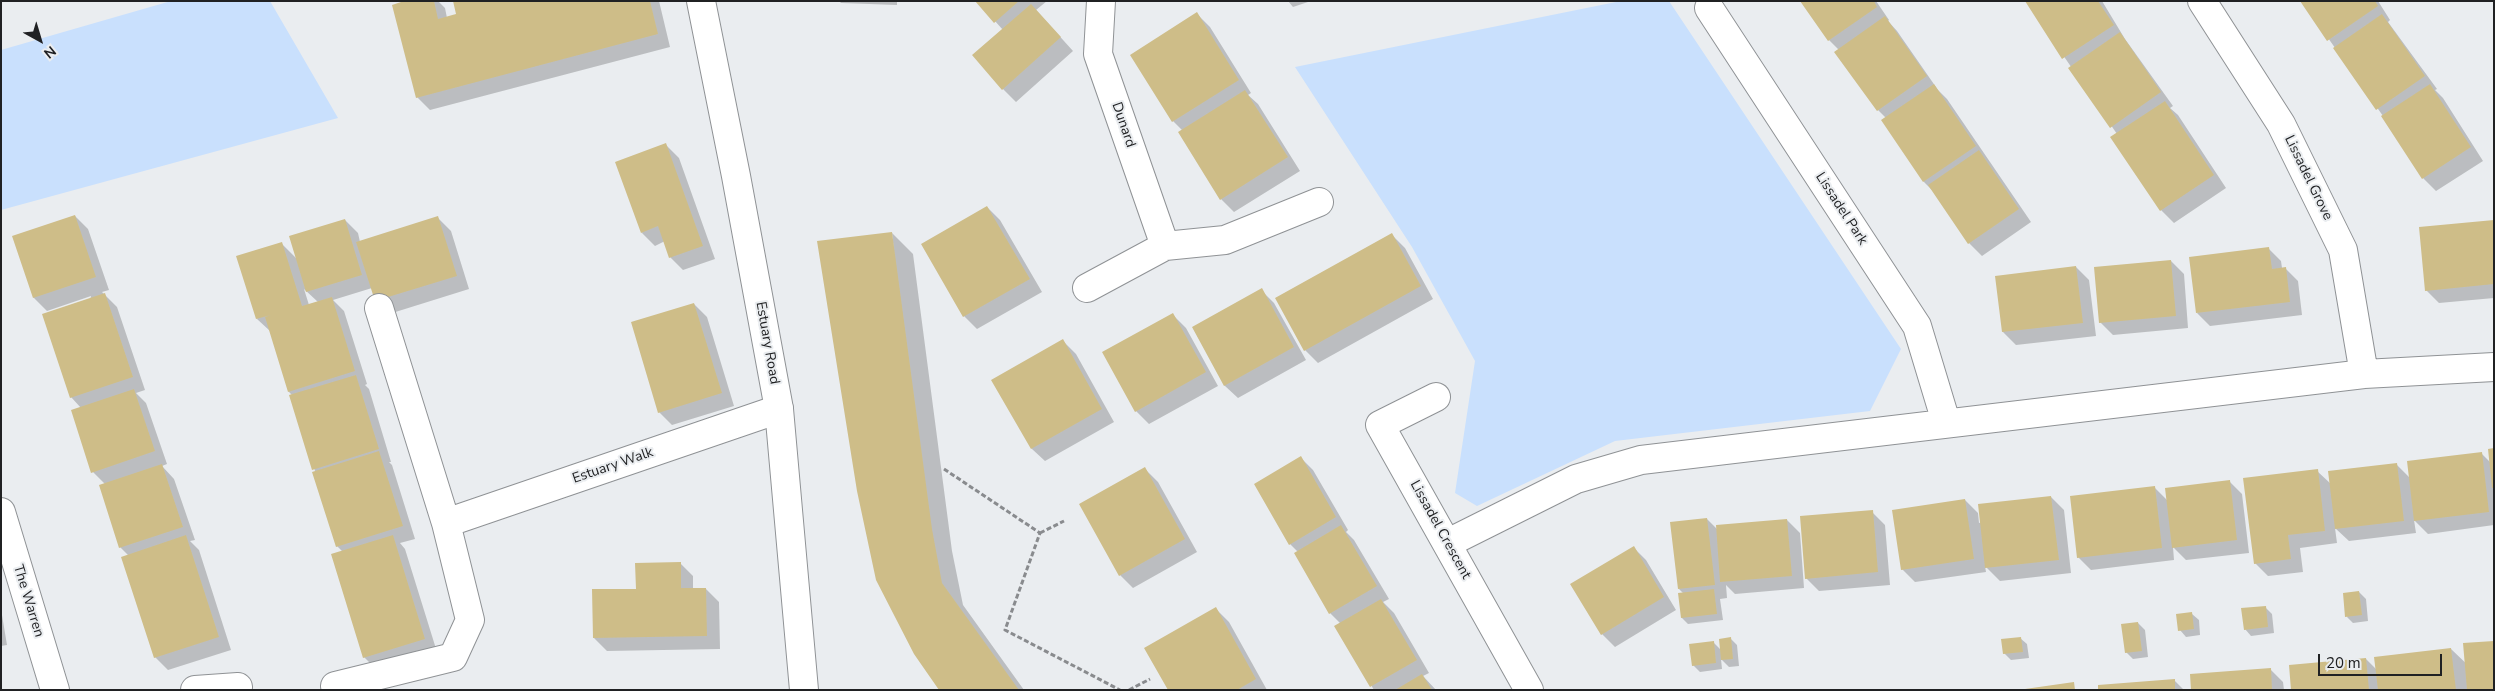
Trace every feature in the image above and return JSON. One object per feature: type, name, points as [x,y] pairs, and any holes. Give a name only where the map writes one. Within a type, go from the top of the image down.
[{"type":"street","name":"Estuary Road","points":[[700,1],[738,186],[779,409],[804,690]]},
{"type":"street","name":"Dunard","points":[[1101,1],[1098,54],[1165,246]]},
{"type":"street","name":"Lissadel Grove","points":[[2202,1],[2281,124],[2343,250],[2364,374]]},
{"type":"street","name":"Lissadel Park","points":[[1709,8],[1917,326],[1946,422]]},
{"type":"street","points":[[1087,288],[1165,246],[1225,240],[1319,202]]},
{"type":"street","points":[[335,686],[453,657],[470,620],[446,523],[379,308]]},
{"type":"street","points":[[1448,544],[1576,479],[1641,460],[1946,422],[2364,374],[2494,366]]},
{"type":"street","name":"Lissadel Crescent","points":[[1436,397],[1380,425],[1528,690]]},
{"type":"street","name":"Estuary Walk","points":[[446,523],[779,409]]},
{"type":"street","name":"The Warren","points":[[1,512],[55,690]]},
{"type":"street","points":[[195,690],[238,687]]},
{"type":"path","points":[[944,469],[1040,532]]},
{"type":"path","points":[[1064,521],[1040,532],[1005,630],[1120,690]]},
{"type":"path","points":[[1129,690],[1150,679]]},
{"type":"shaded area","points":[[171,1],[270,1],[338,118],[1,210],[1,50]]},
{"type":"shaded area","points":[[1621,1],[1669,1],[1901,349],[1870,411],[1615,441],[1477,506],[1455,493],[1475,361],[1412,247],[1295,67]]},
{"type":"building","points":[[404,1],[434,1],[438,19],[456,14],[453,1],[650,1],[658,34],[416,98],[392,5]]},
{"type":"building","points":[[975,1],[1019,1],[994,23]]},
{"type":"building","points":[[1800,1],[1874,1],[1877,7],[1828,41]]},
{"type":"building","points":[[2025,1],[2098,1],[2114,25],[2062,59]]},
{"type":"building","points":[[2300,1],[2375,1],[2378,6],[2327,41]]},
{"type":"building","points":[[1031,4],[1061,37],[1002,90],[972,55]]},
{"type":"building","points":[[1197,12],[1239,80],[1172,122],[1130,55]]},
{"type":"building","points":[[2382,14],[2425,76],[2376,110],[2333,48]]},
{"type":"building","points":[[1885,16],[1927,76],[1877,111],[1834,52]]},
{"type":"building","points":[[2120,32],[2161,92],[2110,128],[2068,68]]},
{"type":"building","points":[[1934,84],[1976,146],[1923,182],[1881,120]]},
{"type":"building","points":[[2430,84],[2471,147],[2422,179],[2381,116]]},
{"type":"building","points":[[1245,90],[1288,157],[1220,200],[1178,132]]},
{"type":"building","points":[[2165,101],[2214,175],[2160,211],[2110,137]]},
{"type":"building","points":[[666,143],[703,246],[669,258],[658,226],[641,233],[615,162]]},
{"type":"building","points":[[1979,150],[2019,209],[1968,244],[1928,185]]},
{"type":"building","points":[[987,206],[1030,279],[963,317],[921,244]]},
{"type":"building","points":[[75,215],[96,277],[33,298],[12,236]]},
{"type":"building","points":[[438,216],[457,276],[375,301],[356,242]]},
{"type":"building","points":[[345,219],[362,275],[306,292],[289,236]]},
{"type":"building","points":[[2494,220],[2494,284],[2425,291],[2419,227]]},
{"type":"building","points":[[892,232],[932,529],[942,583],[1019,690],[939,690],[914,654],[876,580],[857,491],[817,241]]},
{"type":"building","points":[[1392,233],[1421,286],[1304,351],[1275,298]]},
{"type":"building","points":[[282,242],[302,306],[332,297],[355,371],[288,392],[265,317],[271,315],[256,319],[236,256]]},
{"type":"building","points":[[2269,247],[2272,269],[2286,267],[2290,302],[2196,313],[2189,257]]},
{"type":"building","points":[[2171,260],[2176,316],[2099,323],[2094,267]]},
{"type":"building","points":[[2076,266],[2083,323],[2002,332],[1995,276]]},
{"type":"building","points":[[1262,288],[1294,347],[1224,386],[1192,327]]},
{"type":"building","points":[[105,293],[133,377],[70,398],[42,314]]},
{"type":"building","points":[[694,303],[722,393],[658,413],[631,322]]},
{"type":"building","points":[[1173,313],[1206,372],[1135,412],[1102,352]]},
{"type":"building","points":[[1063,339],[1102,409],[1031,449],[991,380]]},
{"type":"building","points":[[356,375],[379,449],[312,470],[289,395]]},
{"type":"building","points":[[134,389],[155,451],[91,473],[71,410]]},
{"type":"building","points":[[2494,448],[2494,488],[2492,488],[2488,449]]},
{"type":"building","points":[[379,451],[403,526],[336,547],[312,472]]},
{"type":"building","points":[[2482,452],[2489,512],[2414,521],[2407,461]]},
{"type":"building","points":[[1301,456],[1336,517],[1289,545],[1254,484]]},
{"type":"building","points":[[2397,463],[2404,521],[2335,529],[2328,471]]},
{"type":"building","points":[[162,464],[183,527],[119,548],[99,485]]},
{"type":"building","points":[[1145,467],[1185,539],[1119,576],[1079,504]]},
{"type":"building","points":[[2318,469],[2325,531],[2288,535],[2291,559],[2254,564],[2243,478]]},
{"type":"building","points":[[2230,480],[2237,540],[2172,548],[2165,488]]},
{"type":"building","points":[[2155,486],[2162,548],[2077,558],[2070,496]]},
{"type":"building","points":[[2051,496],[2059,560],[1985,568],[1978,504]]},
{"type":"building","points":[[1965,499],[1974,559],[1901,570],[1892,510]]},
{"type":"building","points":[[1873,510],[1878,572],[1805,579],[1800,516]]},
{"type":"building","points":[[1707,518],[1715,585],[1678,589],[1670,522]]},
{"type":"building","points":[[1787,519],[1792,576],[1720,582],[1716,525]]},
{"type":"building","points":[[1341,525],[1377,586],[1329,614],[1294,553]]},
{"type":"building","points":[[186,535],[219,637],[154,658],[121,557]]},
{"type":"building","points":[[393,535],[425,639],[363,658],[331,554]]},
{"type":"building","points":[[1634,546],[1664,597],[1601,635],[1570,584]]},
{"type":"building","points":[[681,562],[681,588],[706,588],[707,636],[593,638],[592,589],[636,589],[635,563]]},
{"type":"building","points":[[1714,589],[1717,614],[1681,618],[1678,593]]},
{"type":"building","points":[[2359,591],[2362,615],[2345,617],[2343,593]]},
{"type":"building","points":[[1381,599],[1417,660],[1370,687],[1334,626]]},
{"type":"building","points":[[2266,606],[2268,627],[2244,630],[2241,608]]},
{"type":"building","points":[[1216,607],[1256,679],[1237,690],[1168,690],[1144,648]]},
{"type":"building","points":[[2192,612],[2194,629],[2178,631],[2176,614]]},
{"type":"building","points":[[2138,622],[2142,651],[2125,653],[2121,624]]},
{"type":"building","points":[[1731,637],[1733,659],[1721,660],[1719,639]]},
{"type":"building","points":[[2021,637],[2023,652],[2003,654],[2001,639]]},
{"type":"building","points":[[1714,641],[1716,663],[1692,666],[1689,644]]},
{"type":"building","points":[[2494,641],[2494,690],[2467,690],[2463,643]]},
{"type":"building","points":[[2451,648],[2456,690],[2378,690],[2374,657]]},
{"type":"building","points":[[2366,658],[2369,690],[2291,690],[2289,665]]},
{"type":"building","points":[[2271,668],[2272,690],[2191,690],[2190,674]]},
{"type":"building","points":[[1422,674],[1432,690],[1395,690]]},
{"type":"building","points":[[2175,679],[2175,690],[2098,690],[2098,685]]},
{"type":"building","points":[[2074,682],[2075,690],[2025,690],[2025,689]]}]
